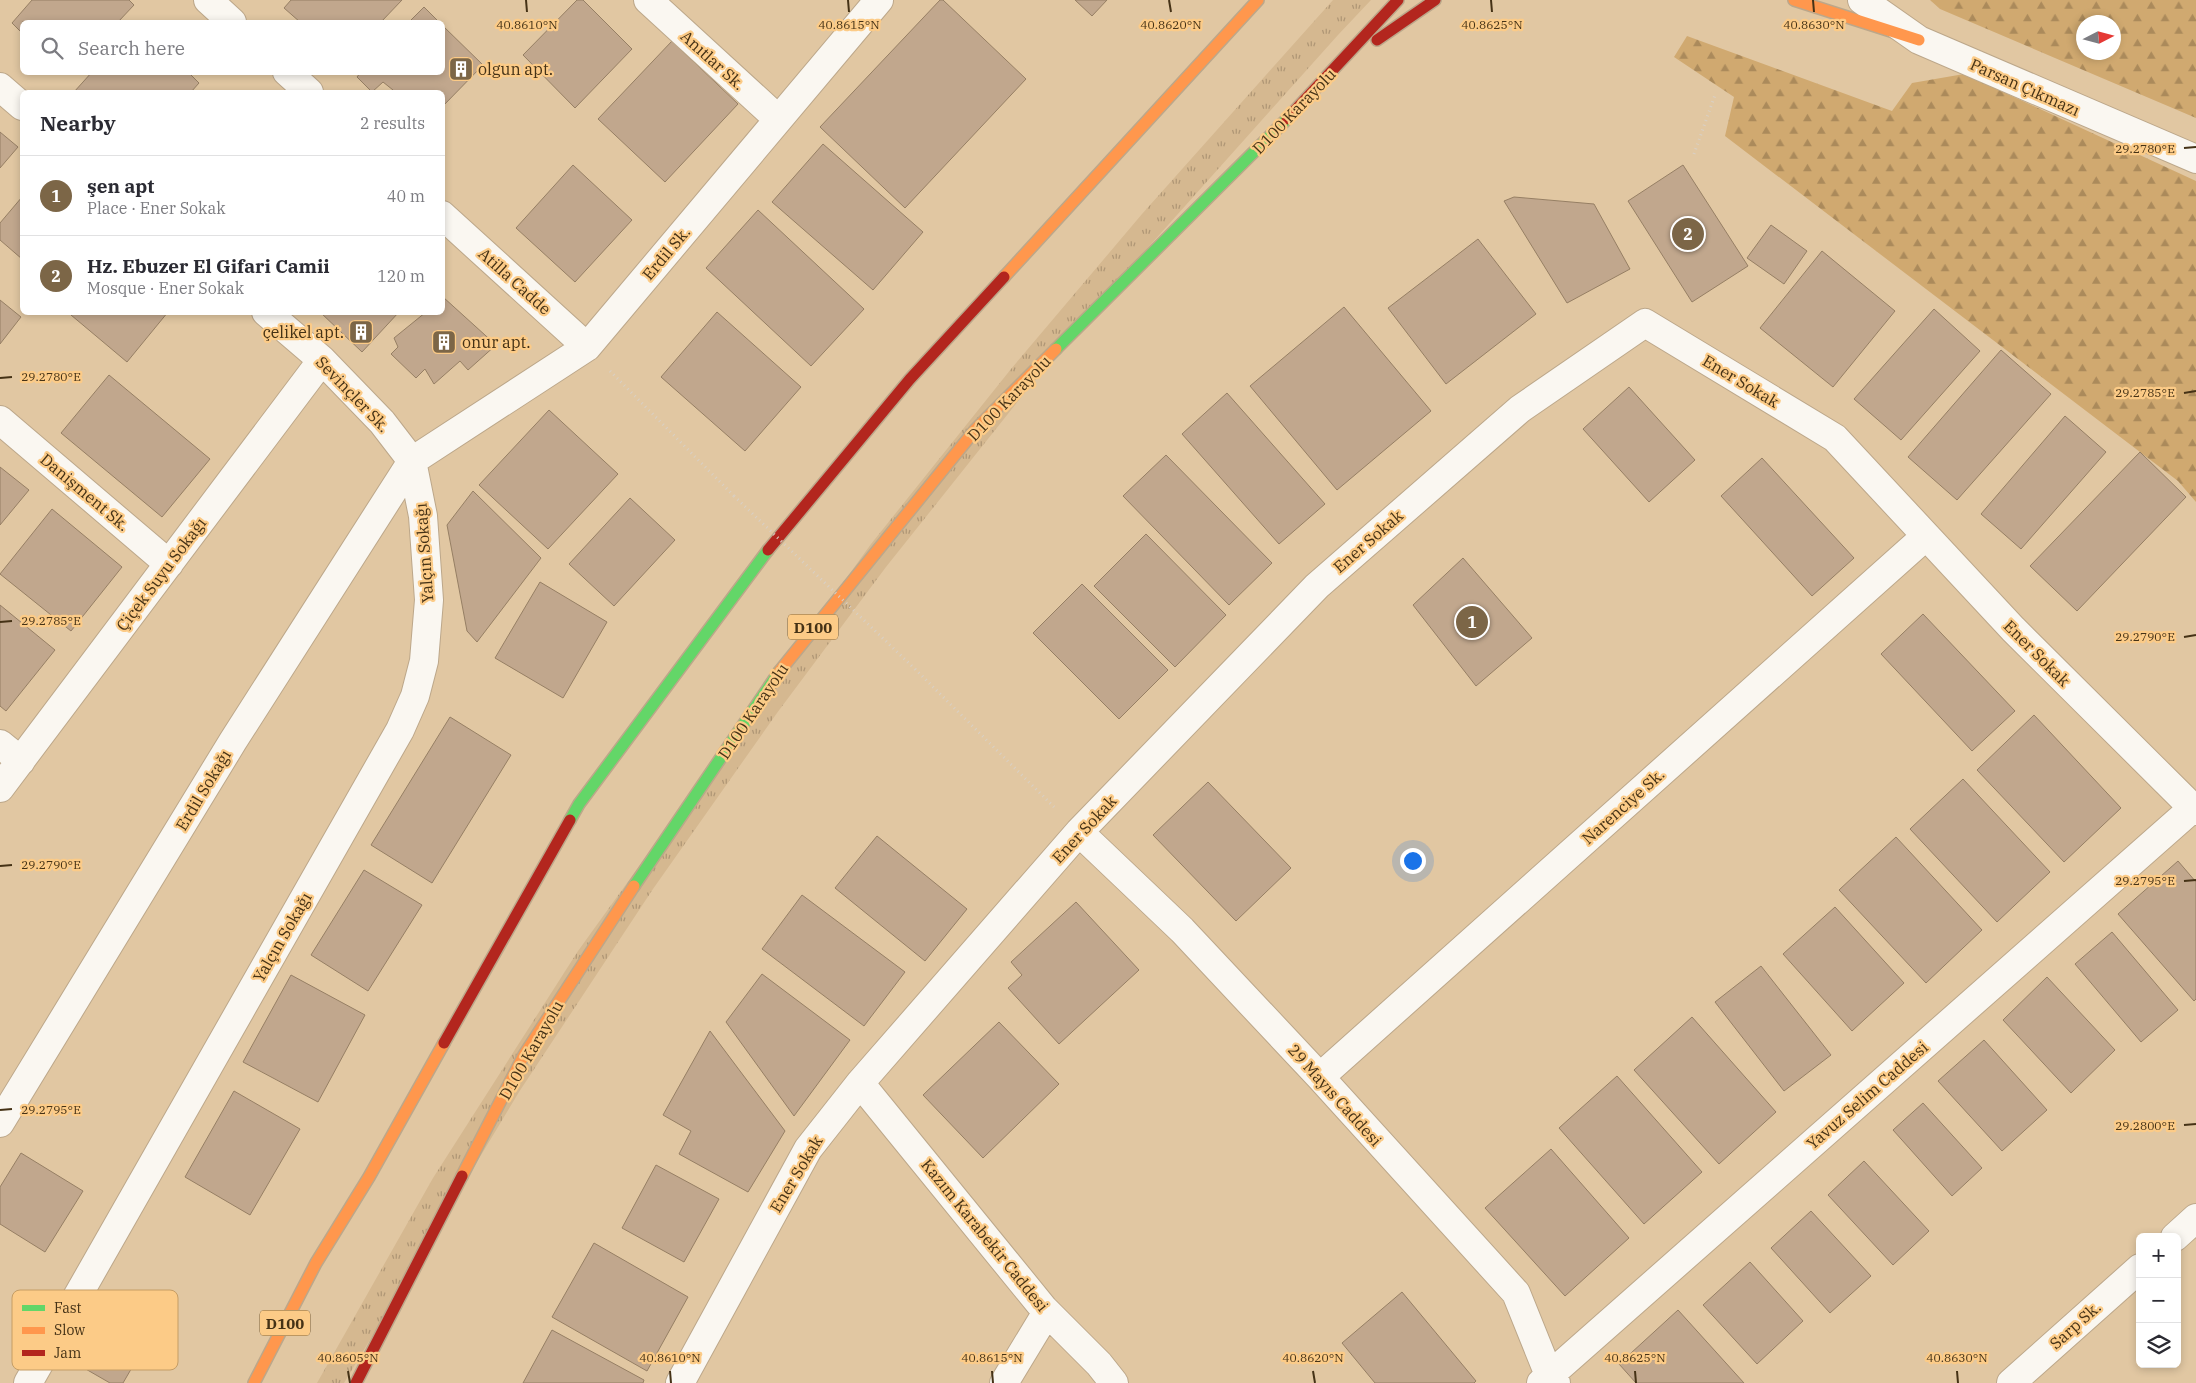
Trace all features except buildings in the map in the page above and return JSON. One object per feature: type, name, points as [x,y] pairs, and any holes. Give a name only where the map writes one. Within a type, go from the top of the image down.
[{"type":"highway","name":"D100","points":[[254,1383],[316,1263],[369,1177],[579,804],[764,555],[910,380],[1258,0]]},
{"type":"highway","name":"D100 Karayolu","points":[[356,1383],[524,1055],[624,900],[789,657],[975,430],[1309,97],[1398,0]]},
{"type":"highway","points":[[1309,97],[1350,60],[1435,0]]},
{"type":"highway","points":[[1794,0],[1919,40]]},
{"type":"highway","points":[[261,1344],[316,1263]]},
{"type":"street","points":[[208,0],[230,20]]},
{"type":"street","name":"Anıtlar Sk.","points":[[648,0],[778,119]]},
{"type":"street","name":"Erdil Sk.","points":[[412,461],[587,347],[880,0]]},
{"type":"street","name":"Parsan Çıkmazı","points":[[1858,2],[1919,40],[2196,159]]},
{"type":"street","points":[[290,75],[307,90]]},
{"type":"street","points":[[0,87],[20,104]]},
{"type":"street","name":"Atilla Cadde","points":[[445,218],[587,347]]},
{"type":"street","name":"Sevinçler Sk.","points":[[270,315],[322,360],[382,422],[412,461]]},
{"type":"street","name":"Ener Sokak","points":[[680,1383],[808,1149],[860,1083],[1079,832],[1317,586],[1520,409],[1644,323],[1835,438],[2013,629],[2195,809]]},
{"type":"street","name":"Çiçek Suyu Sokağı","points":[[0,788],[10,752],[169,564],[322,360]]},
{"type":"street","name":"Danişment Sk.","points":[[0,420],[169,564]]},
{"type":"street","name":"Erdil Sokağı","points":[[0,1123],[233,741],[412,461]]},
{"type":"street","name":"Yalçın Sokağı","points":[[81,1290],[400,730],[415,696],[424,661],[429,600],[423,516],[412,461]]},
{"type":"street","name":"Narenciye Sk.","points":[[1320,1077],[1926,536]]},
{"type":"street","name":"Yavuz Selim Caddesi","points":[[1549,1380],[2195,809]]},
{"type":"street","name":"29 Mayıs Caddesi","points":[[1079,832],[1182,930],[1320,1077],[1516,1294],[1549,1380]]},
{"type":"street","name":"Kazım Karabekir Caddesi","points":[[860,1083],[1047,1312],[1099,1364],[1114,1383]]},
{"type":"street","points":[[2179,1233],[2196,1218]]},
{"type":"street","name":"Sarp Sk.","points":[[2016,1381],[2136,1272]]},
{"type":"street","points":[[1004,1383],[1047,1312]]},
{"type":"street","name":"Yalçın Sokağı","points":[[28,1383],[35,1370]]},
{"type":"path","points":[[1694,154],[1715,95]]},
{"type":"path","points":[[587,347],[734,496],[915,669],[1079,832]]},
{"type":"green space","points":[[1333,0],[1371,0],[1135,262],[1023,395],[886,567],[777,713],[653,889],[519,1092],[344,1383],[317,1383],[433,1178],[578,951],[871,544],[1011,369],[1142,214]]},
{"type":"green space","points":[[1930,0],[2196,0],[2196,118],[1940,9]]},
{"type":"green space","points":[[1687,36],[1892,111],[1912,83],[1964,74],[2196,181],[2196,502],[2178,481],[1725,136],[1734,97],[1674,57]]},
{"type":"traffic: fast","points":[[1056,349],[1287,119]]},
{"type":"traffic: fast","points":[[570,820],[579,804],[768,550]]},
{"type":"traffic: fast","points":[[634,886],[779,672]]},
{"type":"traffic: slow","points":[[1004,277],[1258,0]]},
{"type":"traffic: slow","points":[[1794,0],[1919,40]]},
{"type":"traffic: slow","points":[[779,672],[975,430],[1056,349]]},
{"type":"traffic: slow","points":[[462,1176],[524,1055],[634,886]]},
{"type":"traffic: slow","points":[[254,1383],[316,1263],[369,1177],[444,1043]]},
{"type":"traffic: jam","points":[[1287,119],[1398,0]]},
{"type":"traffic: jam","points":[[1377,40],[1435,0]]},
{"type":"traffic: jam","points":[[768,550],[910,379],[1004,277]]},
{"type":"traffic: jam","points":[[444,1043],[570,820]]},
{"type":"traffic: jam","points":[[356,1383],[462,1176]]},
{"type":"place","name":"olgun apt.","points":[[461,69]]},
{"type":"place","name":"Hz. Ebuzer El Gifari Camii","points":[[1688,234]]},
{"type":"place","name":"çelikel apt.","points":[[361,332]]},
{"type":"place","name":"onur apt.","points":[[444,342]]},
{"type":"place","name":"şen apt","points":[[1472,622]]}]
